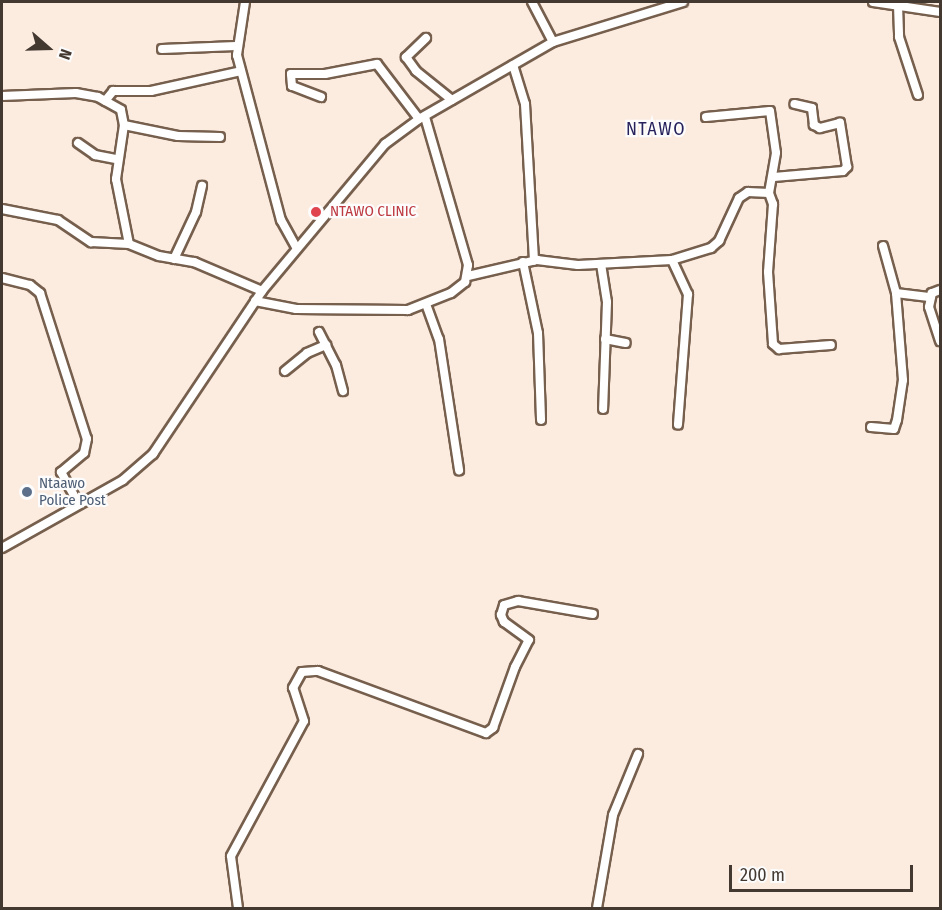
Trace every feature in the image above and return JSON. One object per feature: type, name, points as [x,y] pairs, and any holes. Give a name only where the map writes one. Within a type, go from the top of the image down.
[{"type":"street","points":[[245,2],[236,46],[241,71],[281,220],[296,247]]},
{"type":"street","points":[[532,2],[553,42]]},
{"type":"street","points":[[2,548],[123,480],[153,454],[262,291],[296,247],[385,144],[422,118],[553,42],[683,2]]},
{"type":"street","points":[[873,2],[940,12]]},
{"type":"street","points":[[898,5],[899,37],[918,95]]},
{"type":"street","points":[[426,38],[406,57],[416,71],[452,100]]},
{"type":"street","points":[[162,49],[236,46]]},
{"type":"street","points":[[321,97],[292,86],[291,74],[326,74],[378,64],[422,118],[468,265],[468,276]]},
{"type":"street","points":[[513,65],[527,120],[534,261]]},
{"type":"street","points":[[105,101],[113,91],[151,91],[241,71]]},
{"type":"street","points":[[2,96],[76,93],[105,101],[121,110],[124,125],[116,159],[129,244]]},
{"type":"street","points":[[774,177],[843,171],[847,167],[840,123],[820,128],[814,125],[812,108],[794,104]]},
{"type":"street","points":[[706,117],[769,110],[775,136],[774,177],[769,193],[773,204],[768,272],[773,344],[779,350],[831,345]]},
{"type":"street","points":[[124,125],[178,136],[220,137]]},
{"type":"street","points":[[78,143],[95,155],[116,159]]},
{"type":"street","points":[[174,259],[196,212],[202,186]]},
{"type":"street","points":[[255,301],[296,309],[408,310],[451,293],[468,276],[523,262],[601,264],[672,260],[711,248],[719,241],[740,198],[748,192],[769,193]]},
{"type":"street","points":[[2,209],[58,220],[91,242],[129,244],[174,259],[194,262],[262,291]]},
{"type":"street","points":[[871,427],[894,429],[903,380],[896,293],[884,246]]},
{"type":"street","points":[[672,260],[688,294],[678,425]]},
{"type":"street","points":[[523,262],[538,333],[542,420]]},
{"type":"street","points":[[601,264],[607,302],[603,409]]},
{"type":"street","points":[[2,278],[30,285],[40,293],[87,440],[84,453],[61,472],[79,504]]},
{"type":"street","points":[[940,290],[931,297],[929,307],[940,341]]},
{"type":"street","points":[[896,293],[931,297]]},
{"type":"street","points":[[426,304],[439,339],[459,470]]},
{"type":"street","points":[[319,332],[343,391]]},
{"type":"street","points":[[605,339],[626,343]]},
{"type":"street","points":[[285,371],[307,352],[326,345]]},
{"type":"street","points":[[238,909],[231,856],[304,721],[292,688],[302,672],[318,671],[486,733],[493,728],[515,667],[529,640],[504,622],[501,615],[504,605],[518,601],[593,614]]},
{"type":"street","points":[[597,909],[613,815],[638,754]]},
{"type":"place","name":"NTAWO CLINIC","points":[[316,212]]},
{"type":"place","name":"Ntaawo Police Post","points":[[27,492]]},
{"type":"district","name":"NTAWO","points":[[656,129]]}]
